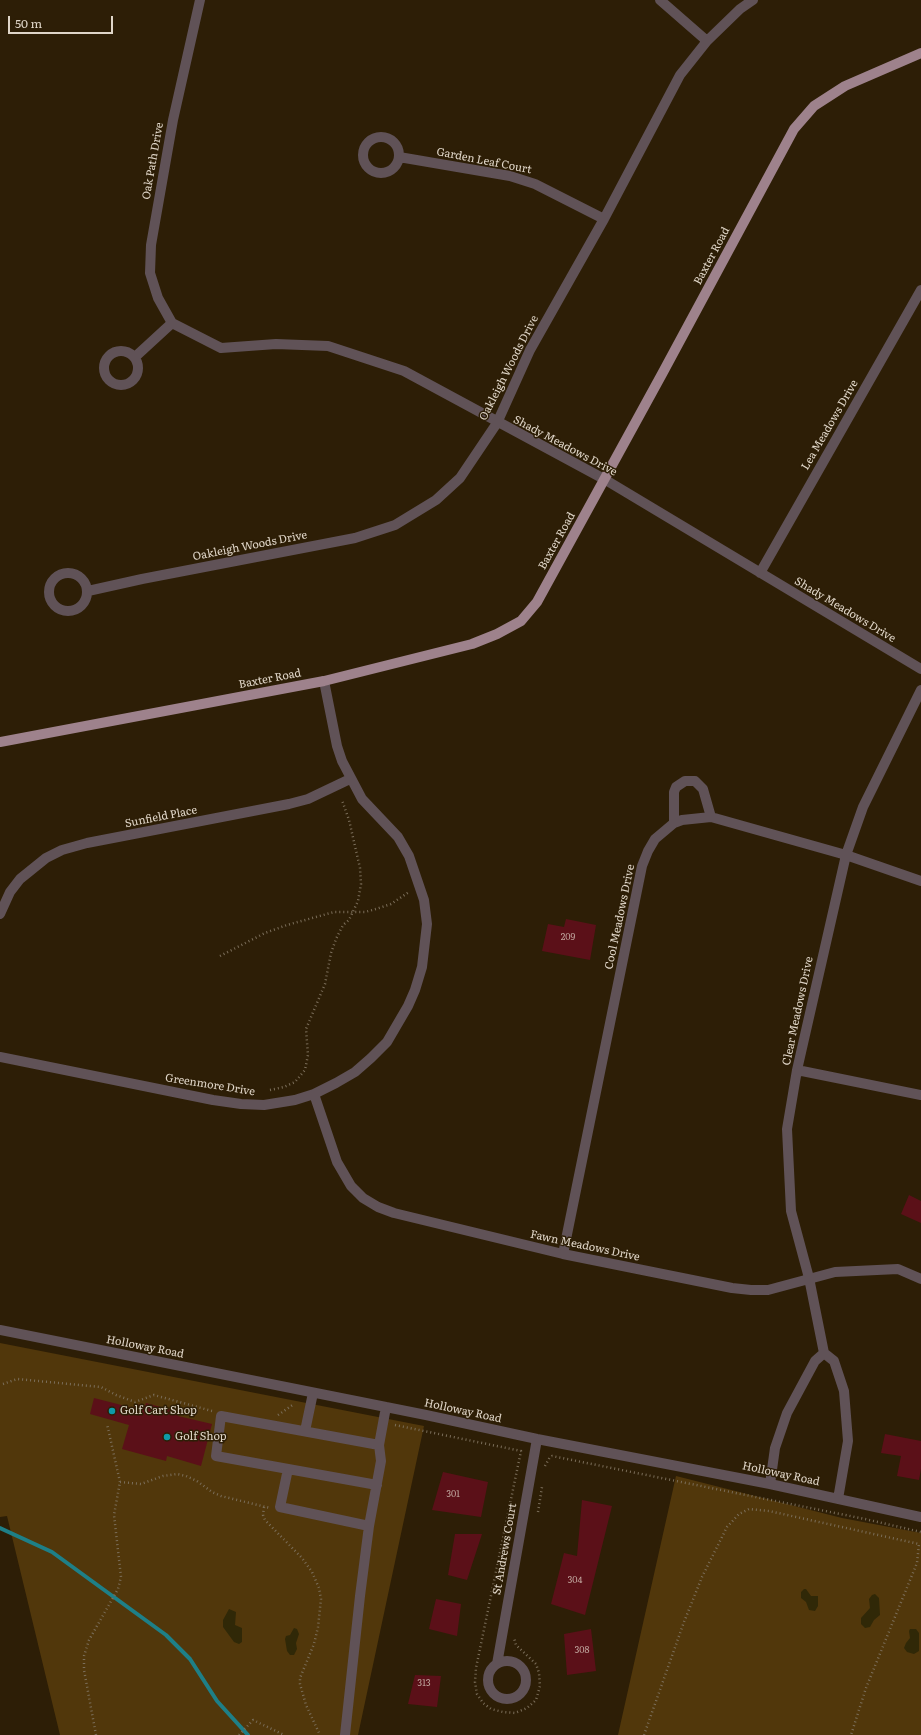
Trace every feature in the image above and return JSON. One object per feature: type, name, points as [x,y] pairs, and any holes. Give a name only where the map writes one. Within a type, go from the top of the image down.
[{"type":"main road","name":"Baxter Road","points":[[0,742],[324,681],[472,644],[497,634],[521,621],[537,602],[794,129],[814,106],[845,86],[921,54]]},
{"type":"street","name":"Oak Path Drive","points":[[172,323],[158,298],[150,273],[151,245],[173,120],[200,0]]},
{"type":"street","points":[[660,0],[707,41]]},
{"type":"street","name":"Oakleigh Woods Drive","points":[[88,591],[355,538],[395,525],[436,500],[460,478],[497,423],[530,350],[604,219],[680,75],[707,41],[740,9],[753,0]]},
{"type":"street","name":"Garden Leaf Court","points":[[399,157],[510,176],[536,184],[604,219]]},
{"type":"street","name":"Lea Meadows Drive","points":[[760,573],[921,290]]},
{"type":"street","points":[[135,357],[172,323]]},
{"type":"street","name":"Shady Meadows Drive","points":[[172,323],[221,348],[276,344],[328,346],[404,371],[604,480],[921,668]]},
{"type":"street","name":"Greenmore Drive","points":[[0,1057],[241,1104],[264,1105],[295,1100],[314,1094],[355,1072],[387,1042],[399,1024],[415,990],[422,968],[427,930],[424,900],[408,856],[398,837],[362,800],[350,780],[337,746],[324,681]]},
{"type":"street","name":"Clear Meadows Drive","points":[[838,1498],[848,1441],[844,1391],[834,1361],[824,1352],[809,1278],[791,1211],[791,1180],[787,1129],[797,1070],[846,856],[863,807],[921,690]]},
{"type":"street","name":"Sunfield Place","points":[[0,914],[10,892],[20,879],[46,858],[62,850],[87,843],[289,804],[308,799],[350,780]]},
{"type":"street","points":[[674,823],[674,792],[676,787],[686,781],[695,782],[703,789],[711,817]]},
{"type":"street","name":"Cool Meadows Drive","points":[[563,1254],[642,866],[648,851],[655,840],[674,823],[682,820],[711,817],[846,856],[921,882]]},
{"type":"street","points":[[797,1070],[921,1095]]},
{"type":"street","name":"Fawn Meadows Drive","points":[[314,1094],[337,1162],[352,1186],[363,1198],[378,1207],[394,1213],[563,1254],[732,1288],[768,1290],[835,1272],[898,1270],[921,1279]]},
{"type":"street","name":"Holloway Road","points":[[0,1330],[386,1407],[537,1439],[770,1484],[838,1498],[921,1518]]},
{"type":"street","points":[[770,1484],[775,1448],[787,1413],[816,1361],[824,1352]]},
{"type":"street","points":[[305,1431],[312,1392]]},
{"type":"street","points":[[345,1735],[369,1526],[381,1461],[379,1445],[386,1407]]},
{"type":"street","points":[[377,1486],[216,1456],[221,1416],[379,1445]]},
{"type":"street","name":"St Andrews Court","points":[[497,1664],[537,1439]]},
{"type":"street","points":[[288,1469],[280,1507],[369,1526]]},
{"type":"path","points":[[270,1090],[284,1087],[296,1082],[305,1070],[308,1055],[306,1029],[325,984],[331,953],[336,939],[358,901],[361,884],[360,868],[349,820],[342,800]]},
{"type":"path","points":[[220,956],[265,933],[287,925],[334,912],[365,912],[391,904],[409,892]]},
{"type":"path","points":[[2,1384],[17,1379],[101,1387],[116,1395],[135,1402],[154,1395],[216,1411]]},
{"type":"path","points":[[278,1415],[294,1404]]},
{"type":"path","points":[[96,1735],[84,1670],[84,1656],[89,1640],[118,1589],[121,1578],[114,1515],[120,1482],[107,1424]]},
{"type":"path","points":[[394,1425],[521,1451],[475,1675],[478,1694],[483,1703],[491,1709],[515,1713],[527,1708],[536,1700],[540,1686],[539,1673],[536,1664],[516,1645],[514,1634]]},
{"type":"path","points":[[544,1470],[550,1457],[552,1456],[865,1518],[921,1532]]},
{"type":"path","points":[[120,1482],[141,1484],[163,1476],[177,1474],[197,1481],[212,1492],[221,1496],[273,1509],[280,1507]]},
{"type":"path","points":[[536,1518],[542,1482]]},
{"type":"path","points":[[264,1507],[263,1515],[265,1520],[302,1558],[312,1572],[320,1593],[321,1611],[318,1627],[314,1644],[302,1671],[300,1684],[309,1711],[320,1735]]},
{"type":"path","points":[[644,1735],[684,1622],[702,1577],[727,1527],[739,1514],[749,1509],[769,1511],[920,1544],[917,1563],[866,1688],[851,1735]]},
{"type":"path","points":[[239,1735],[253,1720],[284,1735]]},
{"type":"shaded area","points":[[0,1343],[424,1426],[358,1735],[60,1735],[7,1516],[0,1517]]},
{"type":"shaded area","points":[[676,1476],[842,1518],[921,1533],[921,1735],[618,1735]]},
{"type":"sand","points":[[806,1589],[811,1596],[818,1596],[818,1606],[815,1611],[809,1610],[806,1602],[801,1598],[801,1592]]},
{"type":"sand","points":[[875,1594],[879,1598],[880,1615],[874,1620],[870,1627],[865,1628],[861,1624],[861,1618],[870,1608],[869,1599]]},
{"type":"sand","points":[[229,1609],[236,1612],[235,1625],[242,1628],[242,1642],[239,1644],[234,1642],[223,1627],[223,1620]]},
{"type":"sand","points":[[294,1628],[297,1629],[299,1634],[296,1643],[297,1649],[294,1655],[290,1655],[287,1651],[285,1639],[286,1636],[290,1635]]},
{"type":"sand","points":[[910,1629],[916,1629],[919,1633],[919,1651],[914,1654],[907,1652],[904,1648],[910,1638]]},
{"type":"building","points":[[566,919],[596,925],[590,960],[542,951],[548,924],[564,927]]},
{"type":"building","points":[[909,1195],[921,1201],[921,1223],[901,1214]]},
{"type":"building","name":"Golf Shop","points":[[94,1398],[133,1408],[135,1404],[145,1406],[146,1403],[179,1412],[178,1416],[212,1424],[201,1466],[167,1456],[166,1461],[122,1449],[129,1425],[90,1414]]},
{"type":"building","points":[[885,1434],[921,1441],[921,1469],[919,1480],[897,1476],[901,1456],[881,1453]]},
{"type":"building","points":[[443,1472],[488,1482],[481,1517],[432,1510]]},
{"type":"building","points":[[582,1500],[612,1506],[585,1615],[551,1604],[564,1553],[577,1556]]},
{"type":"building","points":[[455,1534],[482,1534],[467,1580],[448,1575]]},
{"type":"building","points":[[436,1599],[461,1604],[457,1636],[429,1629]]},
{"type":"building","points":[[591,1629],[596,1671],[567,1675],[564,1634]]},
{"type":"building","points":[[415,1675],[441,1676],[437,1707],[408,1704]]},
{"type":"waterway","points":[[0,1528],[52,1552],[166,1635],[190,1659],[217,1701],[248,1735]]},
{"type":"place","name":"Golf Cart Shop","points":[[112,1411]]},
{"type":"place","name":"Golf Shop","points":[[167,1437]]}]
